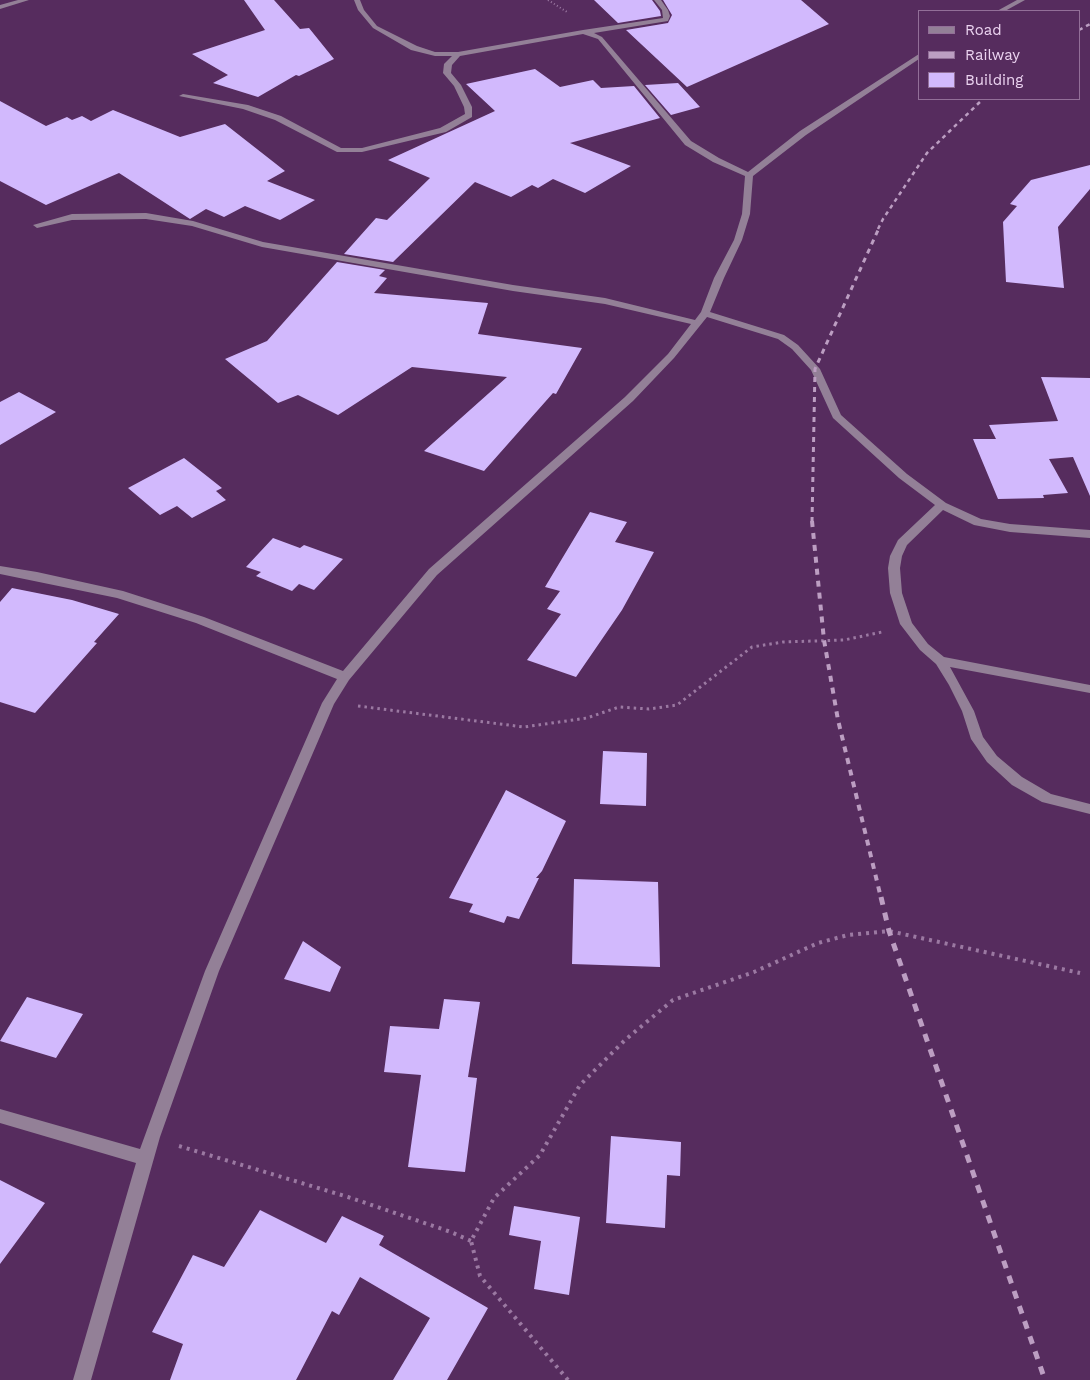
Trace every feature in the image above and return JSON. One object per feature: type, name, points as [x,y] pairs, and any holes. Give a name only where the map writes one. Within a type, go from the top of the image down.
[{"type":"street","points":[[0,6],[26,0]]},
{"type":"street","points":[[357,0],[361,10],[375,27],[396,40],[435,54],[458,54],[583,32],[666,20],[665,10],[657,0]]},
{"type":"street","points":[[1002,10],[1022,0]]},
{"type":"street","points":[[583,32],[600,38],[688,143],[716,160],[749,175]]},
{"type":"street","points":[[183,96],[246,107],[278,118],[340,150],[362,150],[443,130],[463,120],[468,115],[468,107],[457,85],[447,73],[448,64],[458,54]]},
{"type":"street","points":[[82,1380],[152,1137],[212,972],[328,702],[344,677],[433,572],[629,399],[671,356],[705,312],[738,240],[746,214],[749,175],[803,133],[918,57]]},
{"type":"street","points":[[37,225],[72,217],[146,216],[193,224],[262,244],[322,256],[429,272],[496,286],[605,301],[697,322]]},
{"type":"street","points":[[705,312],[780,337],[795,347],[815,369],[837,416],[903,476],[942,505],[978,522],[1010,528],[1090,534]]},
{"type":"street","points":[[942,505],[902,543],[896,556],[894,568],[896,593],[906,624],[924,647],[940,661],[960,693],[977,739],[992,760],[1017,781],[1047,798],[1090,809]]},
{"type":"street","points":[[0,570],[119,594],[200,620],[344,677]]},
{"type":"street","points":[[940,661],[1090,689]]},
{"type":"street","points":[[0,1116],[146,1158]]},
{"type":"path","points":[[328,702],[524,727],[533,726],[587,718],[619,707],[649,709],[677,705],[752,647],[783,642],[844,640],[884,632],[906,624]]},
{"type":"path","points":[[568,1380],[480,1276],[472,1242],[494,1198],[540,1156],[580,1085],[625,1040],[673,1000],[754,972],[818,943],[848,935],[888,932],[1080,973]]},
{"type":"path","points":[[152,1137],[260,1172],[348,1197],[451,1232],[472,1242]]},
{"type":"building","points":[[244,0],[274,0],[300,29],[309,28],[334,59],[299,76],[296,75],[258,97],[213,83],[228,75],[192,54],[265,30]]},
{"type":"building","points":[[594,0],[652,0],[660,11],[661,16],[618,23]]},
{"type":"building","points":[[663,0],[801,0],[829,24],[687,87],[626,30],[668,23],[672,15]]},
{"type":"building","points":[[535,69],[560,87],[593,80],[601,88],[634,86],[660,118],[570,143],[631,166],[585,193],[553,179],[538,188],[532,185],[511,197],[475,182],[393,262],[344,254],[376,218],[387,220],[430,178],[388,160],[495,111],[466,84]]},
{"type":"building","points":[[678,83],[700,107],[671,115],[645,85]]},
{"type":"building","points":[[0,101],[46,126],[67,117],[72,120],[82,116],[91,121],[113,110],[180,137],[225,124],[285,171],[267,181],[315,200],[280,220],[245,206],[224,217],[206,209],[190,219],[119,173],[46,205],[0,181]]},
{"type":"building","points":[[1090,165],[1090,189],[1058,227],[1064,288],[1006,282],[1003,222],[1017,206],[1010,204],[1031,180]]},
{"type":"building","points":[[337,262],[385,270],[379,276],[387,278],[374,293],[488,303],[478,334],[582,348],[556,394],[553,393],[484,471],[424,451],[507,377],[412,367],[338,415],[298,395],[278,403],[225,359],[267,341]]},
{"type":"building","points":[[1041,377],[1090,378],[1090,496],[1073,457],[1049,459],[1068,493],[1043,495],[1044,498],[998,499],[973,439],[996,439],[989,425],[1058,421]]},
{"type":"building","points":[[19,392],[56,412],[0,445],[0,402]]},
{"type":"building","points":[[184,458],[222,488],[216,491],[226,500],[192,518],[177,506],[160,515],[128,488]]},
{"type":"building","points":[[590,512],[627,522],[615,542],[654,552],[622,610],[576,677],[527,660],[561,614],[547,609],[560,591],[545,587]]},
{"type":"building","points":[[273,538],[300,548],[304,545],[343,559],[314,590],[299,584],[292,591],[256,576],[261,572],[246,567]]},
{"type":"building","points":[[12,588],[72,600],[119,614],[94,642],[97,643],[35,713],[0,702],[0,602]]},
{"type":"building","points":[[603,751],[647,753],[646,806],[600,804]]},
{"type":"building","points":[[506,790],[566,821],[542,871],[536,878],[539,878],[519,919],[507,916],[504,923],[469,912],[473,904],[449,898]]},
{"type":"building","points":[[574,879],[658,882],[660,967],[572,964]]},
{"type":"building","points":[[303,941],[341,967],[330,992],[284,979]]},
{"type":"building","points":[[27,997],[83,1014],[56,1058],[0,1041]]},
{"type":"building","points":[[444,999],[480,1002],[468,1077],[477,1078],[465,1172],[408,1167],[421,1075],[384,1072],[390,1026],[439,1029]]},
{"type":"building","points":[[611,1136],[681,1142],[680,1176],[667,1175],[665,1228],[606,1223]]},
{"type":"building","points":[[0,1180],[45,1203],[0,1264]]},
{"type":"building","points":[[514,1206],[580,1217],[569,1295],[534,1289],[541,1241],[509,1235]]},
{"type":"building","points":[[260,1210],[326,1243],[342,1216],[384,1236],[379,1245],[488,1308],[447,1380],[393,1380],[430,1318],[360,1277],[339,1315],[332,1311],[296,1380],[170,1380],[183,1344],[152,1332],[193,1255],[224,1267]]},
{"type":"railway","points":[[1080,29],[1090,24]]},
{"type":"railway","points":[[878,229],[927,153],[982,100]]},
{"type":"railway","points":[[812,521],[815,369],[879,228]]},
{"type":"railway","points":[[812,521],[824,640],[838,720],[881,898]]},
{"type":"railway","points":[[881,897],[889,931],[1045,1380]]}]
